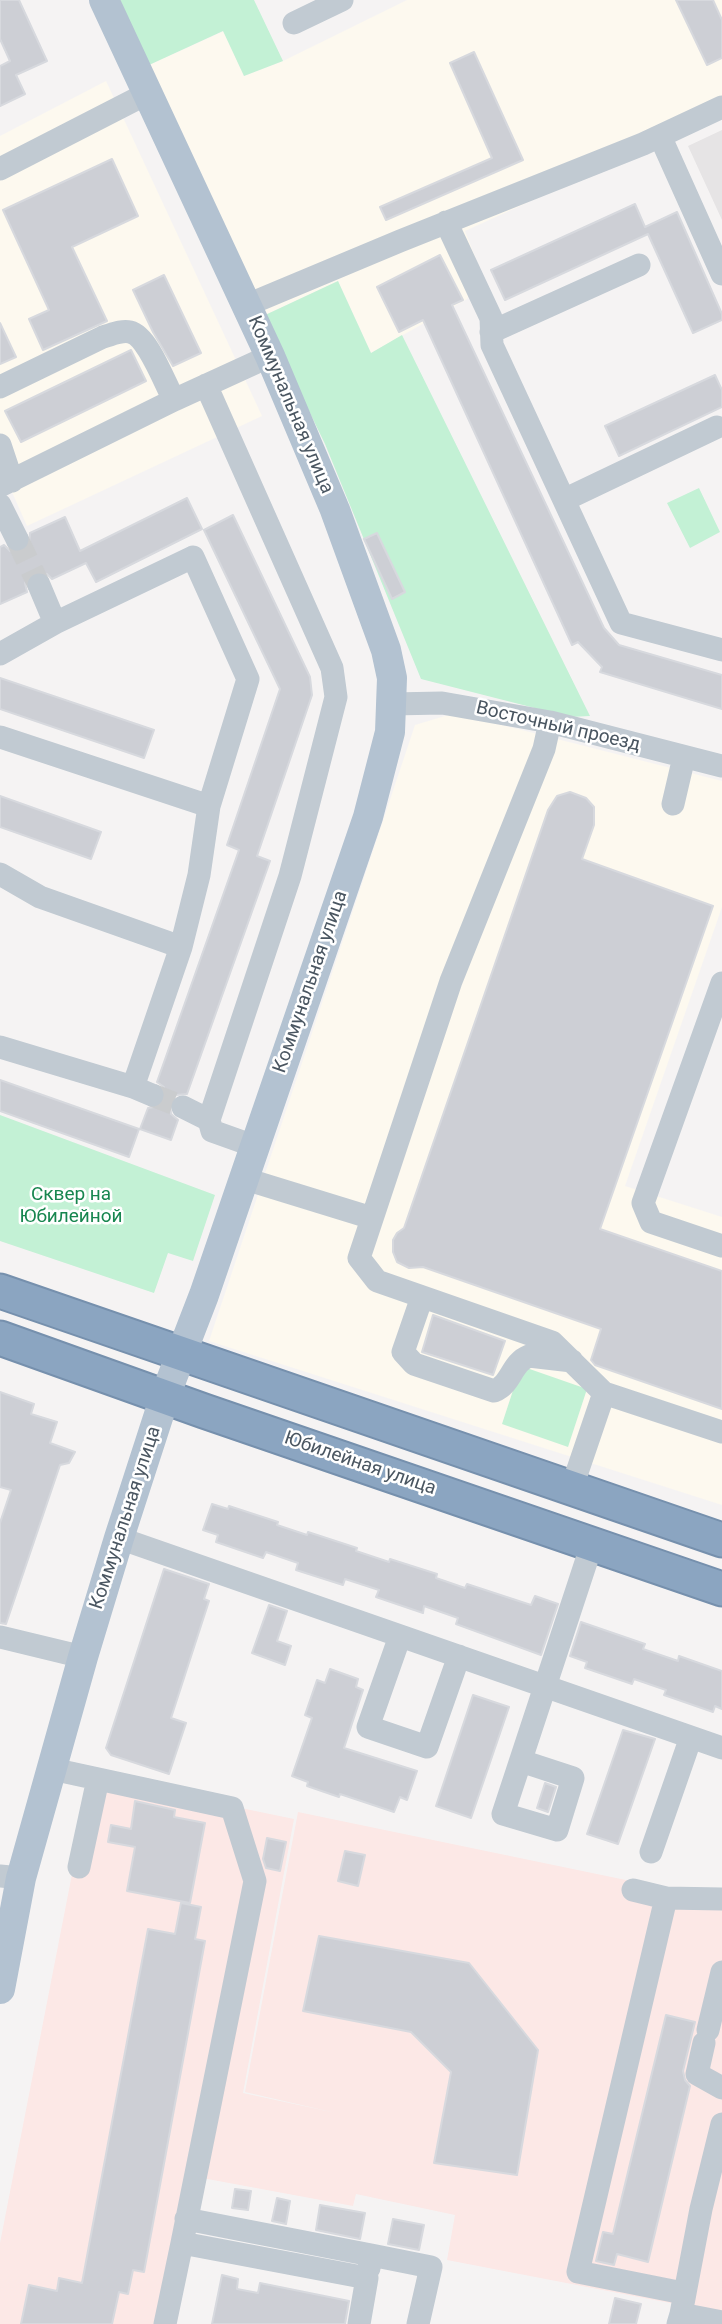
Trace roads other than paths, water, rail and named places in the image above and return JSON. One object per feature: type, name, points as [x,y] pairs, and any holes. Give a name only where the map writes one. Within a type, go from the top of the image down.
[{"type":"highway","points":[[0,1291],[722,1539]]},
{"type":"highway","name":"Юбилейная улица","points":[[0,1338],[722,1588]]},
{"type":"main road","name":"Коммунальная улица","points":[[0,1989],[11,1877],[52,1769],[119,1538],[165,1396],[204,1295],[242,1178],[369,817],[384,762],[392,704],[386,650],[335,510],[247,305],[104,0]]},
{"type":"street","points":[[294,23],[342,0]]},
{"type":"street","points":[[0,169],[148,93]]},
{"type":"street","points":[[247,305],[646,136],[722,107]]},
{"type":"street","points":[[646,136],[722,274]]},
{"type":"street","points":[[446,222],[491,318],[492,345],[621,623],[722,650]]},
{"type":"street","points":[[491,332],[639,265]]},
{"type":"street","points":[[0,387],[103,337],[131,332],[141,339],[147,348],[174,400]]},
{"type":"street","points":[[0,445],[6,483],[270,356]]},
{"type":"street","points":[[206,385],[332,668],[336,697],[290,876],[209,1120],[212,1131],[254,1146]]},
{"type":"street","points":[[564,500],[717,427]]},
{"type":"street","points":[[0,505],[17,539]]},
{"type":"street","points":[[0,653],[55,623],[193,557],[248,679],[209,806],[199,876],[142,1091],[0,1047]]},
{"type":"street","points":[[39,585],[55,623]]},
{"type":"street","name":"Восточный проезд","points":[[392,704],[442,703],[550,722],[722,766]]},
{"type":"street","points":[[483,1388],[503,1377],[511,1363],[514,1348],[512,1338],[506,1331],[377,1281],[359,1258],[451,981],[544,749],[550,722]]},
{"type":"street","points":[[0,737],[209,806]]},
{"type":"street","points":[[673,804],[684,757]]},
{"type":"street","points":[[0,874],[40,898],[181,947]]},
{"type":"street","points":[[722,983],[643,1203],[651,1222],[722,1246]]},
{"type":"street","points":[[183,1107],[209,1120]]},
{"type":"street","points":[[242,1178],[372,1218]]},
{"type":"street","points":[[426,1302],[552,1342],[604,1392],[722,1432]]},
{"type":"street","points":[[426,1302],[403,1352],[414,1364],[494,1391],[499,1390],[512,1376],[516,1365],[529,1356],[572,1361]]},
{"type":"street","points":[[572,1487],[604,1392]]},
{"type":"street","points":[[119,1538],[722,1748]]},
{"type":"street","points":[[521,1762],[592,1544]]},
{"type":"street","points":[[400,1636],[368,1727],[427,1747],[459,1656]]},
{"type":"street","points":[[0,1637],[83,1657]]},
{"type":"street","points":[[651,1852],[691,1737]]},
{"type":"street","points":[[52,1769],[232,1808],[255,1881],[165,2324]]},
{"type":"street","points":[[79,1867],[98,1779]]},
{"type":"street","points":[[633,1890],[666,1898],[722,1899]]},
{"type":"street","points":[[666,1898],[578,2272],[681,2310],[722,2322]]},
{"type":"street","points":[[722,1972],[698,2074],[722,2088]]},
{"type":"street","points":[[681,2310],[722,2124]]},
{"type":"street","points":[[186,2219],[430,2267],[418,2324]]},
{"type":"street","points":[[182,2243],[367,2278]]},
{"type":"street","points":[[359,2324],[371,2255]]},
{"type":"tunnel","points":[[17,539],[39,585]]},
{"type":"tunnel","points":[[152,1095],[183,1107]]},
{"type":"park label","name":"Сквер на Юбилейной","points":[[71,1206]]}]
